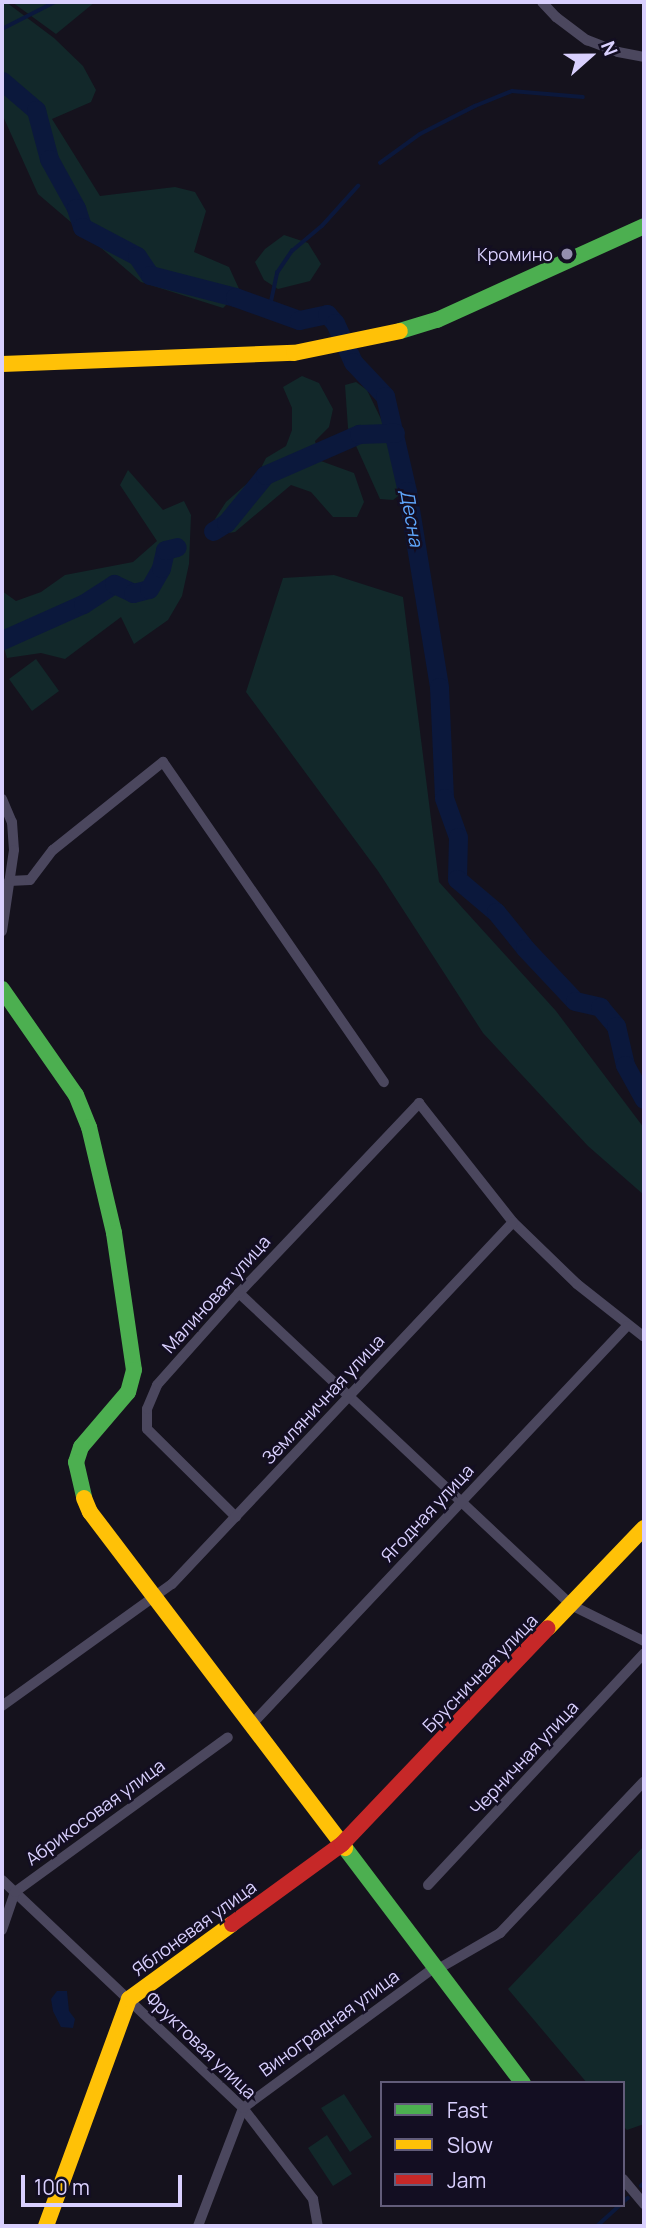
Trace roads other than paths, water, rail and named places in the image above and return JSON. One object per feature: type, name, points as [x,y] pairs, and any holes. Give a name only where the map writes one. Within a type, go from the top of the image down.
[{"type":"street","points":[[542,2],[556,17],[587,40],[618,52],[644,57]]},
{"type":"street","points":[[2,364],[294,353],[374,338],[437,320],[644,226]]},
{"type":"street","points":[[9,881],[30,880],[53,850],[163,762],[384,1082]]},
{"type":"street","points":[[2,799],[12,822],[14,850],[2,931]]},
{"type":"street","points":[[2,989],[76,1095],[89,1127],[114,1233],[134,1370],[128,1392],[81,1447],[76,1462],[80,1490],[90,1511],[522,2081]]},
{"type":"street","name":"Малиновая улица","points":[[236,1517],[147,1429],[147,1409],[157,1385],[239,1293],[419,1103],[513,1222]]},
{"type":"street","points":[[513,1222],[577,1284],[644,1337]]},
{"type":"street","name":"Земляничная улица","points":[[155,1597],[172,1584],[236,1517],[513,1222]]},
{"type":"street","points":[[239,1293],[571,1605],[644,1641]]},
{"type":"street","name":"Ягодная улица","points":[[252,1724],[627,1326]]},
{"type":"street","name":"Брусничная улица","points":[[342,1844],[644,1528]]},
{"type":"street","points":[[2,1706],[155,1597]]},
{"type":"street","name":"Черничная улица","points":[[429,1885],[644,1653]]},
{"type":"street","name":"Абрикосовая улица","points":[[15,1892],[228,1737]]},
{"type":"street","points":[[437,1968],[500,1933],[644,1781]]},
{"type":"street","name":"Яблоневая улица","points":[[46,2226],[129,1999],[342,1844]]},
{"type":"street","name":"Фруктовая улица","points":[[2,1880],[243,2108],[313,2199],[318,2226]]},
{"type":"street","points":[[2,1930],[15,1892]]},
{"type":"street","name":"Виноградная улица","points":[[243,2108],[437,1968]]},
{"type":"street","points":[[198,2226],[243,2108]]},
{"type":"street","points":[[625,2181],[644,2204]]},
{"type":"water","points":[[57,1991],[67,1991],[69,2011],[75,2019],[73,2028],[61,2027],[53,2011],[51,1999]]},
{"type":"waterway","points":[[2,29],[55,2]]},
{"type":"waterway","name":"Десна","points":[[2,81],[36,110],[49,159],[76,208],[82,227],[137,256],[150,275],[235,297],[299,320],[327,314],[335,323],[353,362],[385,396],[407,491],[439,687],[444,798],[458,837],[457,879],[496,912],[525,948],[575,1001],[600,1007],[616,1026],[625,1065],[644,1099]]},
{"type":"waterway","points":[[380,163],[420,134],[512,91],[583,97]]},
{"type":"waterway","points":[[269,311],[277,273],[292,251],[322,226],[358,186]]},
{"type":"waterway","points":[[213,531],[226,523],[265,475],[359,434],[395,433]]},
{"type":"waterway","points":[[2,640],[83,604],[114,584],[133,593],[149,589],[161,568],[165,550],[177,547]]},
{"type":"waterway","points":[[641,2186],[644,2183]]},
{"type":"waterway","points":[[597,2226],[618,2207]]},
{"type":"place","name":"Кромино","points":[[567,254]]}]
